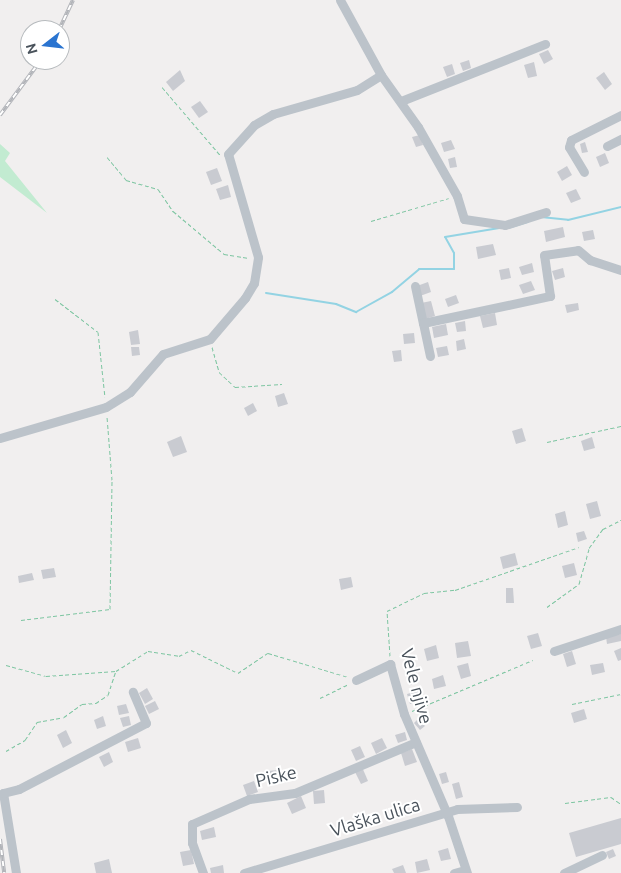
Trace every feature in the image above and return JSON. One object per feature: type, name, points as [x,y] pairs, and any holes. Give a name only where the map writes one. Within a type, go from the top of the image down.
[{"type":"street","points":[[340,0],[381,75],[401,101],[457,196],[464,219],[479,224],[505,225],[546,212]]},
{"type":"street","points":[[401,101],[545,44]]},
{"type":"street","points":[[0,438],[106,407],[130,392],[163,354],[210,339],[245,298],[254,283],[258,257],[228,154],[254,125],[273,114],[357,90],[381,75]]},
{"type":"street","points":[[584,172],[569,147],[571,140],[621,115]]},
{"type":"street","points":[[607,146],[621,139]]},
{"type":"street","points":[[423,323],[550,296],[544,255],[578,250],[590,260],[621,270]]},
{"type":"street","points":[[414,286],[430,356]]},
{"type":"street","points":[[554,651],[621,629]]},
{"type":"street","points":[[356,680],[390,664]]},
{"type":"street","name":"Vele njive","points":[[390,664],[404,714],[446,812],[466,871]]},
{"type":"street","points":[[16,873],[2,792],[19,789],[146,722],[133,692]]},
{"type":"street","name":"Piske","points":[[203,873],[192,843],[192,824],[249,799],[295,792],[416,742]]},
{"type":"street","name":"Vlaška ulica","points":[[244,873],[446,812],[517,807]]},
{"type":"street","points":[[564,873],[602,855]]},
{"type":"street","points":[[454,873],[466,871]]},
{"type":"path","points":[[162,87],[213,149],[221,156],[228,154]]},
{"type":"path","points":[[108,157],[126,180],[158,189],[173,211],[224,254],[258,257]]},
{"type":"path","points":[[371,221],[457,196]]},
{"type":"path","points":[[21,620],[110,609],[112,480],[98,332],[55,299]]},
{"type":"path","points":[[210,339],[219,372],[235,387],[282,384]]},
{"type":"path","points":[[547,442],[621,426]]},
{"type":"path","points":[[547,607],[579,584],[589,548],[603,529],[621,520]]},
{"type":"path","name":"Vele njive","points":[[390,664],[387,611],[424,593],[455,590],[579,547]]},
{"type":"path","points":[[6,665],[46,676],[116,672],[148,651],[179,656],[191,650],[238,673],[268,652],[356,680]]},
{"type":"path","points":[[404,714],[533,660]]},
{"type":"path","points":[[6,750],[25,740],[30,726],[64,718],[82,704],[96,703],[108,695],[116,672]]},
{"type":"path","points":[[320,698],[356,680]]},
{"type":"path","points":[[572,704],[621,694]]},
{"type":"path","points":[[565,803],[611,797],[621,804]]},
{"type":"green space","points":[[0,144],[10,153],[5,161],[47,213],[0,177]]},
{"type":"building","points":[[548,50],[553,59],[544,64],[539,54]]},
{"type":"building","points":[[469,60],[471,68],[463,71],[460,63]]},
{"type":"building","points":[[534,62],[537,76],[528,78],[524,65]]},
{"type":"building","points":[[452,64],[455,74],[447,77],[443,67]]},
{"type":"building","points":[[180,70],[185,81],[173,91],[166,82]]},
{"type":"building","points":[[604,72],[612,84],[605,90],[596,78]]},
{"type":"building","points":[[200,101],[208,112],[199,118],[191,107]]},
{"type":"building","points":[[420,135],[423,145],[416,147],[412,137]]},
{"type":"building","points":[[451,140],[455,149],[444,152],[441,143]]},
{"type":"building","points":[[585,142],[588,152],[582,153],[580,144]]},
{"type":"building","points":[[605,153],[609,163],[600,167],[596,157]]},
{"type":"building","points":[[455,157],[457,167],[450,168],[448,159]]},
{"type":"building","points":[[567,166],[572,175],[562,181],[557,172]]},
{"type":"building","points":[[217,168],[222,181],[211,185],[206,172]]},
{"type":"building","points":[[228,185],[231,197],[220,200],[216,189]]},
{"type":"building","points":[[576,189],[581,199],[571,203],[566,193]]},
{"type":"building","points":[[563,227],[565,237],[546,242],[544,231]]},
{"type":"building","points":[[593,230],[595,239],[584,241],[582,232]]},
{"type":"building","points":[[493,244],[496,255],[478,259],[476,247]]},
{"type":"building","points":[[532,263],[534,272],[522,275],[519,267]]},
{"type":"building","points":[[509,268],[511,278],[501,280],[499,270]]},
{"type":"building","points":[[563,268],[565,277],[555,280],[552,271]]},
{"type":"building","points":[[531,281],[535,290],[523,294],[519,285]]},
{"type":"building","points":[[428,282],[431,292],[420,296],[417,286]]},
{"type":"building","points":[[456,295],[459,303],[448,307],[445,299]]},
{"type":"building","points":[[431,301],[435,316],[425,319],[421,303]]},
{"type":"building","points":[[578,303],[579,310],[567,313],[565,305]]},
{"type":"building","points":[[495,313],[497,325],[483,328],[480,316]]},
{"type":"building","points":[[465,321],[466,331],[457,332],[455,323]]},
{"type":"building","points":[[446,324],[448,335],[434,338],[432,327]]},
{"type":"building","points":[[138,330],[140,344],[131,345],[129,332]]},
{"type":"building","points":[[414,333],[415,343],[404,344],[403,334]]},
{"type":"building","points":[[464,339],[466,349],[457,351],[456,341]]},
{"type":"building","points":[[447,346],[449,355],[438,357],[436,348]]},
{"type":"building","points":[[131,347],[139,347],[140,355],[132,356]]},
{"type":"building","points":[[401,350],[402,361],[394,362],[392,351]]},
{"type":"building","points":[[284,393],[288,404],[278,407],[275,396]]},
{"type":"building","points":[[253,403],[257,411],[248,416],[244,408]]},
{"type":"building","points":[[522,428],[526,441],[516,444],[512,431]]},
{"type":"building","points":[[181,436],[187,452],[173,457],[167,442]]},
{"type":"building","points":[[592,437],[595,448],[584,451],[581,441]]},
{"type":"building","points":[[597,501],[601,516],[590,519],[586,504]]},
{"type":"building","points":[[565,511],[568,525],[558,528],[555,514]]},
{"type":"building","points":[[584,531],[587,539],[578,542],[576,533]]},
{"type":"building","points":[[515,553],[518,565],[503,569],[500,557]]},
{"type":"building","points":[[574,563],[577,575],[565,578],[562,566]]},
{"type":"building","points":[[54,568],[56,577],[43,579],[41,570]]},
{"type":"building","points":[[32,573],[34,580],[19,583],[18,576]]},
{"type":"building","points":[[351,577],[353,587],[341,590],[339,579]]},
{"type":"building","points":[[506,588],[513,588],[514,603],[506,603]]},
{"type":"building","points":[[538,633],[542,646],[531,649],[527,636]]},
{"type":"building","points":[[621,634],[621,641],[607,644],[606,637]]},
{"type":"building","points":[[468,641],[471,656],[457,658],[455,643]]},
{"type":"building","points":[[436,645],[439,658],[427,661],[424,649]]},
{"type":"building","points":[[621,648],[621,660],[618,661],[614,651]]},
{"type":"building","points":[[572,651],[576,664],[567,667],[563,654]]},
{"type":"building","points":[[468,663],[471,676],[461,679],[457,666]]},
{"type":"building","points":[[603,663],[605,672],[592,675],[590,665]]},
{"type":"building","points":[[416,670],[419,682],[409,685],[406,673]]},
{"type":"building","points":[[443,675],[446,686],[434,689],[432,679]]},
{"type":"building","points":[[147,688],[153,699],[145,704],[139,693]]},
{"type":"building","points":[[418,691],[421,701],[410,704],[407,694]]},
{"type":"building","points":[[155,701],[159,709],[149,714],[145,706]]},
{"type":"building","points":[[126,704],[129,713],[119,715],[117,706]]},
{"type":"building","points":[[584,709],[587,719],[574,723],[571,713]]},
{"type":"building","points":[[103,716],[106,726],[97,729],[94,720]]},
{"type":"building","points":[[129,716],[131,725],[123,727],[120,718]]},
{"type":"building","points":[[418,719],[425,726],[420,730],[414,723]]},
{"type":"building","points":[[66,730],[72,743],[63,748],[57,735]]},
{"type":"building","points":[[405,732],[407,740],[398,743],[395,735]]},
{"type":"building","points":[[138,738],[141,748],[128,752],[125,742]]},
{"type":"building","points":[[382,738],[387,748],[376,754],[371,743]]},
{"type":"building","points":[[360,746],[365,757],[356,761],[351,750]]},
{"type":"building","points":[[412,749],[417,762],[405,766],[401,753]]},
{"type":"building","points":[[109,752],[113,762],[104,767],[99,757]]},
{"type":"building","points":[[362,767],[368,781],[361,784],[354,770]]},
{"type":"building","points":[[278,770],[278,779],[269,780],[268,771]]},
{"type":"building","points":[[446,772],[449,782],[442,784],[439,774]]},
{"type":"building","points":[[254,781],[258,792],[247,796],[243,785]]},
{"type":"building","points":[[459,782],[463,797],[456,799],[452,784]]},
{"type":"building","points":[[324,790],[325,803],[314,804],[313,791]]},
{"type":"building","points":[[301,796],[306,808],[292,814],[287,803]]},
{"type":"building","points":[[621,818],[621,844],[576,857],[569,833]]},
{"type":"building","points":[[214,827],[216,837],[202,840],[200,831]]},
{"type":"building","points":[[448,848],[451,859],[441,861],[438,851]]},
{"type":"building","points":[[613,849],[616,856],[609,859],[606,852]]},
{"type":"building","points":[[191,850],[194,864],[183,866],[180,852]]},
{"type":"building","points":[[109,859],[112,873],[96,873],[94,863]]},
{"type":"building","points":[[427,859],[430,870],[417,873],[415,862]]},
{"type":"building","points":[[223,865],[224,873],[211,873],[210,868]]},
{"type":"building","points":[[403,865],[406,873],[394,873],[392,869]]},
{"type":"waterway","points":[[541,217],[568,220],[621,207]]},
{"type":"waterway","points":[[508,228],[528,222]]},
{"type":"waterway","points":[[266,293],[336,304],[356,312],[392,292],[419,269],[454,269],[454,253],[445,237],[499,228]]},
{"type":"railway","points":[[64,20],[73,0]]},
{"type":"railway","points":[[0,115],[34,70]]},
{"type":"railway","points":[[0,839],[4,873]]}]
